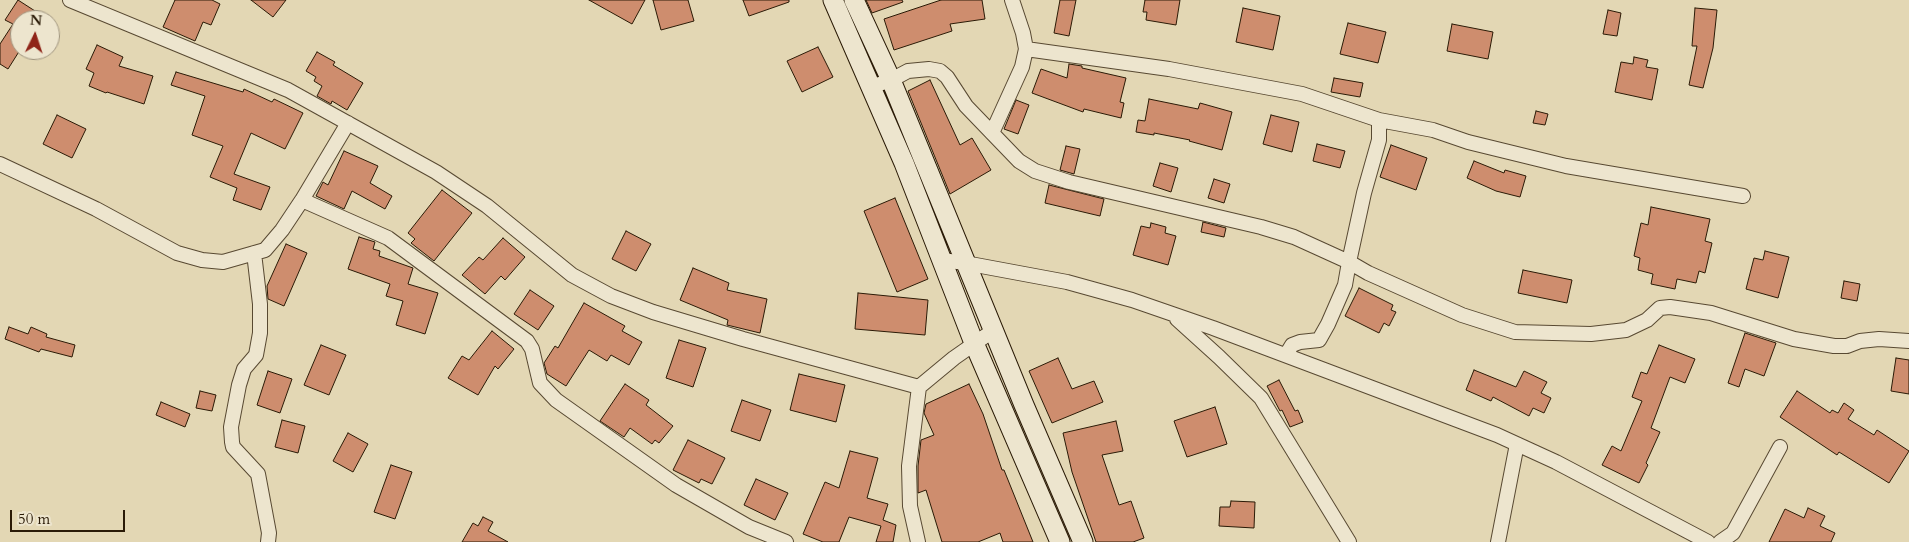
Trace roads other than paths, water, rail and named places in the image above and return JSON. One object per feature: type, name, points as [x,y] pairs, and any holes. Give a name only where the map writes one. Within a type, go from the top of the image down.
[{"type":"main road","points":[[833,0],[904,163],[974,343],[1060,542]]},
{"type":"main road","points":[[854,0],[891,80],[965,262],[1083,542]]},
{"type":"main road","points":[[1036,487],[1056,478]]},
{"type":"street","points":[[70,0],[288,90],[436,172],[487,206],[572,275],[611,296],[654,312],[743,339],[919,387]]},
{"type":"street","points":[[992,133],[1022,67],[1026,49],[1023,33],[1012,0]]},
{"type":"street","points":[[1026,49],[1169,69],[1302,94],[1379,120],[1432,130],[1468,142],[1566,166],[1743,196]]},
{"type":"street","points":[[871,87],[891,80],[908,71],[929,69],[940,71],[948,77],[966,106],[1019,161],[1035,170],[1069,182],[1261,227],[1294,237],[1349,262],[1368,274],[1462,315],[1514,332],[1545,334],[1609,332],[1637,326],[1660,308],[1670,307],[1711,313],[1794,339],[1834,346],[1847,346],[1860,341],[1879,339],[1909,341]]},
{"type":"street","points":[[1286,355],[1292,345],[1319,340],[1345,285],[1364,194],[1379,140],[1379,120]]},
{"type":"street","points":[[0,164],[96,209],[177,253],[202,260],[223,262],[265,250],[282,230],[302,200],[348,123]]},
{"type":"street","points":[[302,200],[388,238],[527,341],[532,349],[540,383],[556,400],[676,485],[749,527],[786,542]]},
{"type":"street","points":[[254,253],[260,304],[260,333],[256,355],[244,369],[239,385],[231,427],[233,447],[258,474],[269,533],[268,542]]},
{"type":"street","points":[[942,260],[965,262],[1067,282],[1132,300],[1286,355],[1497,435],[1556,462],[1708,542]]},
{"type":"street","points":[[1170,314],[1219,357],[1261,398],[1349,542]]},
{"type":"street","points":[[918,542],[910,506],[909,466],[919,387],[974,343],[994,330]]},
{"type":"street","points":[[1498,542],[1516,444]]},
{"type":"street","points":[[1720,542],[1733,533],[1780,447]]}]
